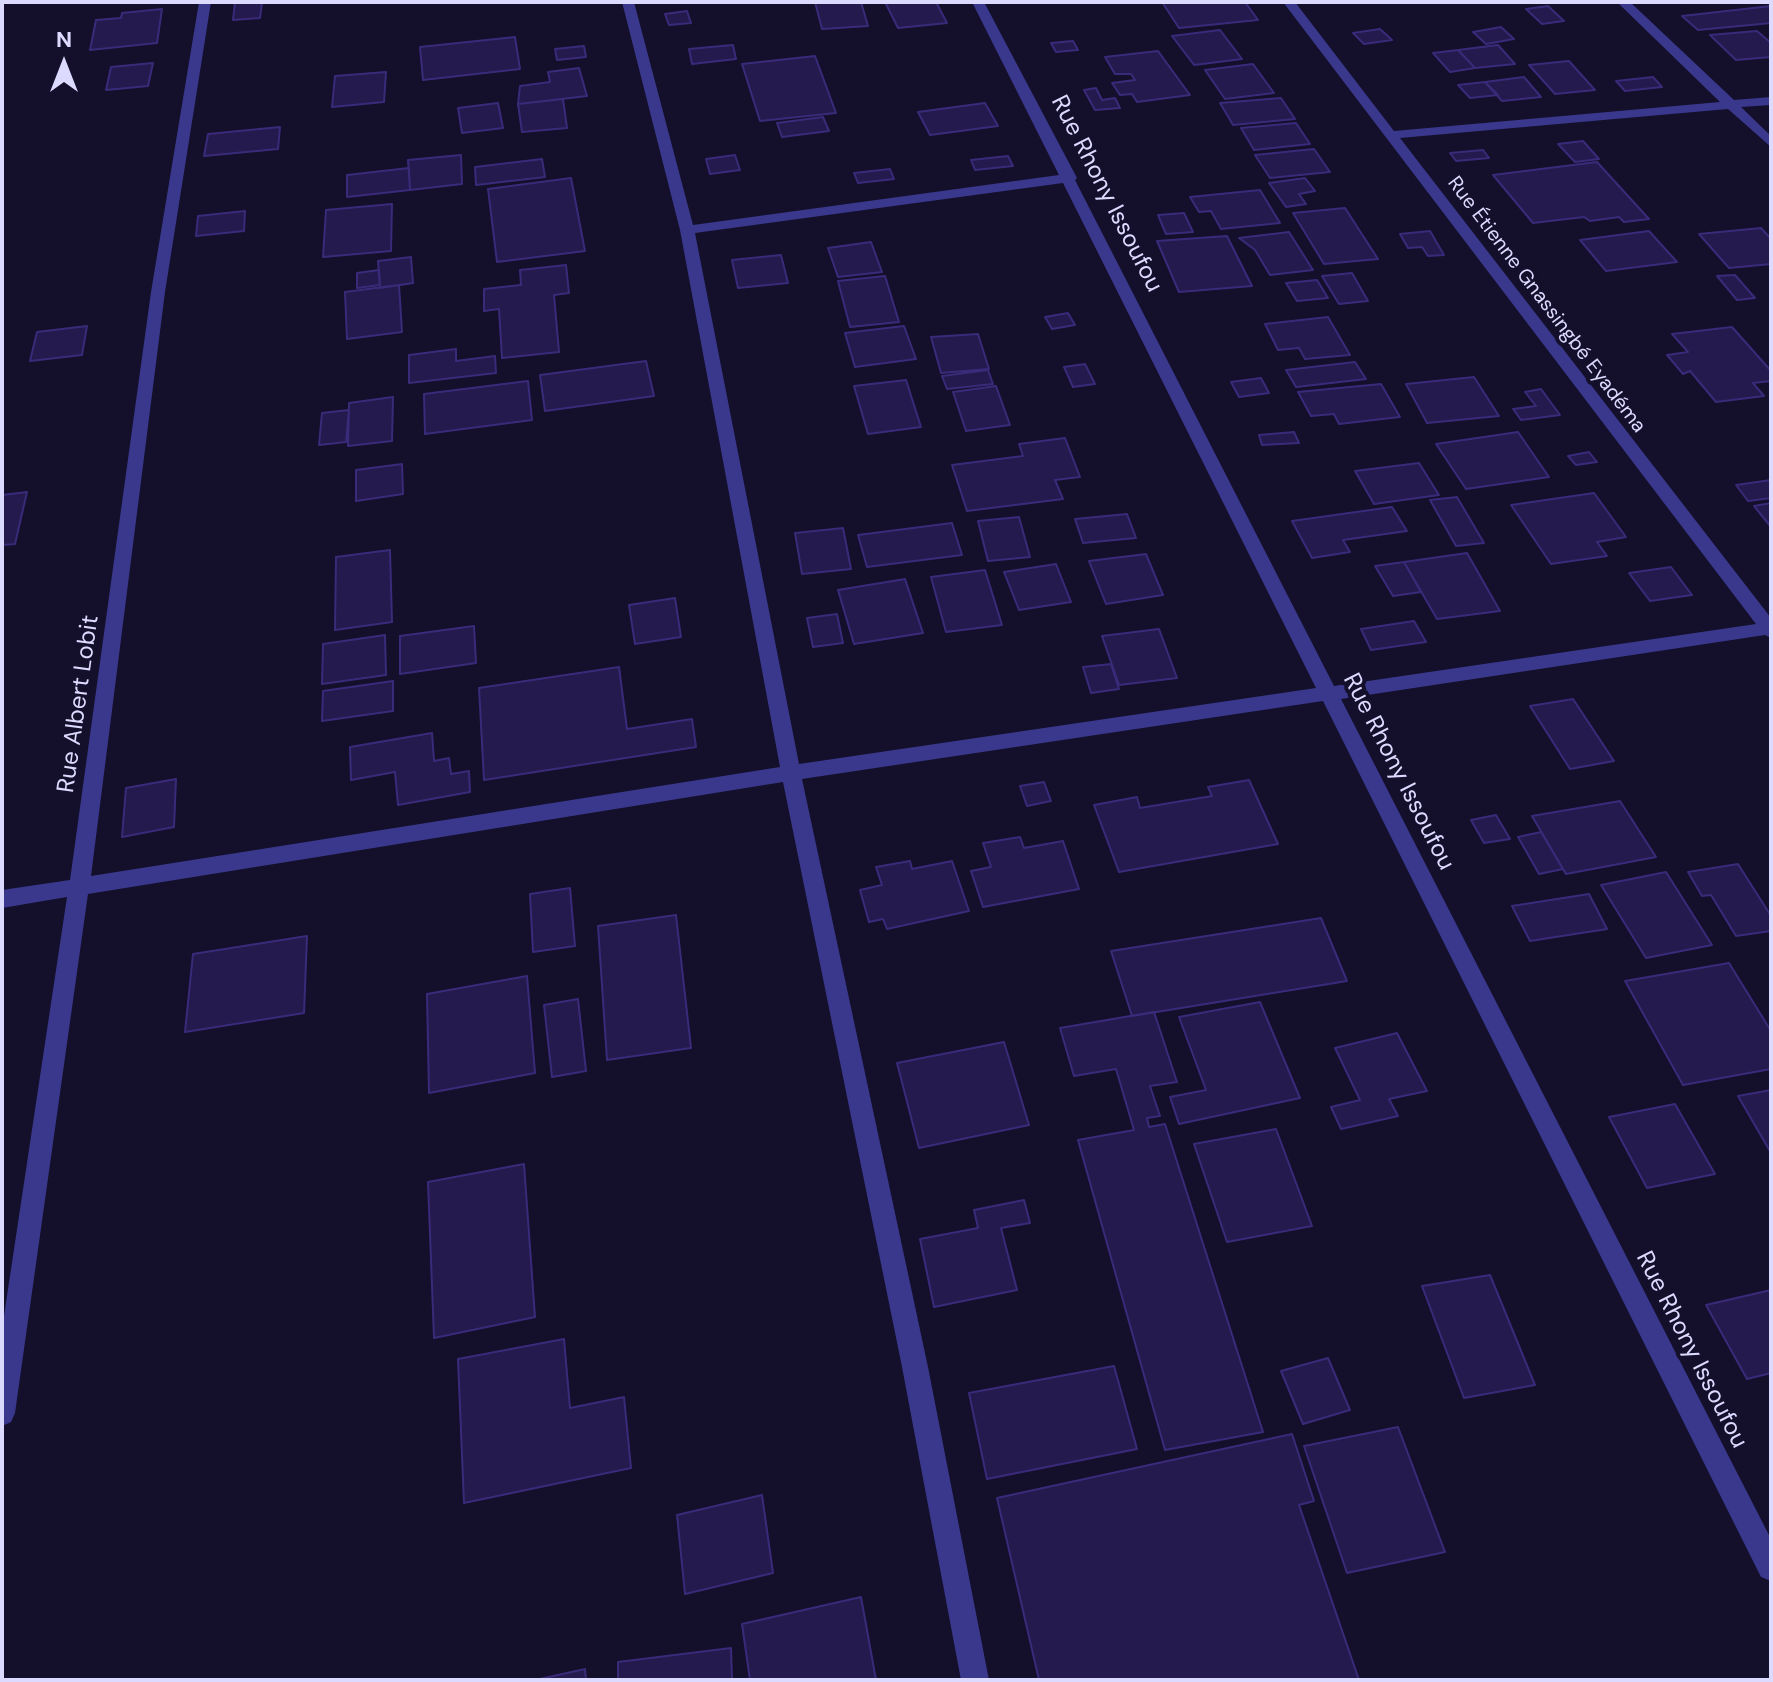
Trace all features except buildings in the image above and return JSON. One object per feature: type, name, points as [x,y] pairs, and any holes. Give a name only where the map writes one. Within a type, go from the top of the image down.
[{"type":"street","name":"Rue Albert Lobit","points":[[2,1413],[79,888],[158,292],[205,2]]},
{"type":"street","points":[[628,2],[687,230],[791,773],[915,1367],[975,1680]]},
{"type":"street","name":"Rue Rhony Issoufou","points":[[978,2],[1070,178],[1771,1567]]},
{"type":"street","name":"Rue Étienne Gnassingbé Eyadéma","points":[[1289,2],[1770,630]]},
{"type":"street","points":[[1623,2],[1771,143]]},
{"type":"street","points":[[1390,135],[1771,101]]},
{"type":"street","points":[[687,230],[1070,178]]},
{"type":"street","points":[[2,899],[791,773],[1770,630]]}]
